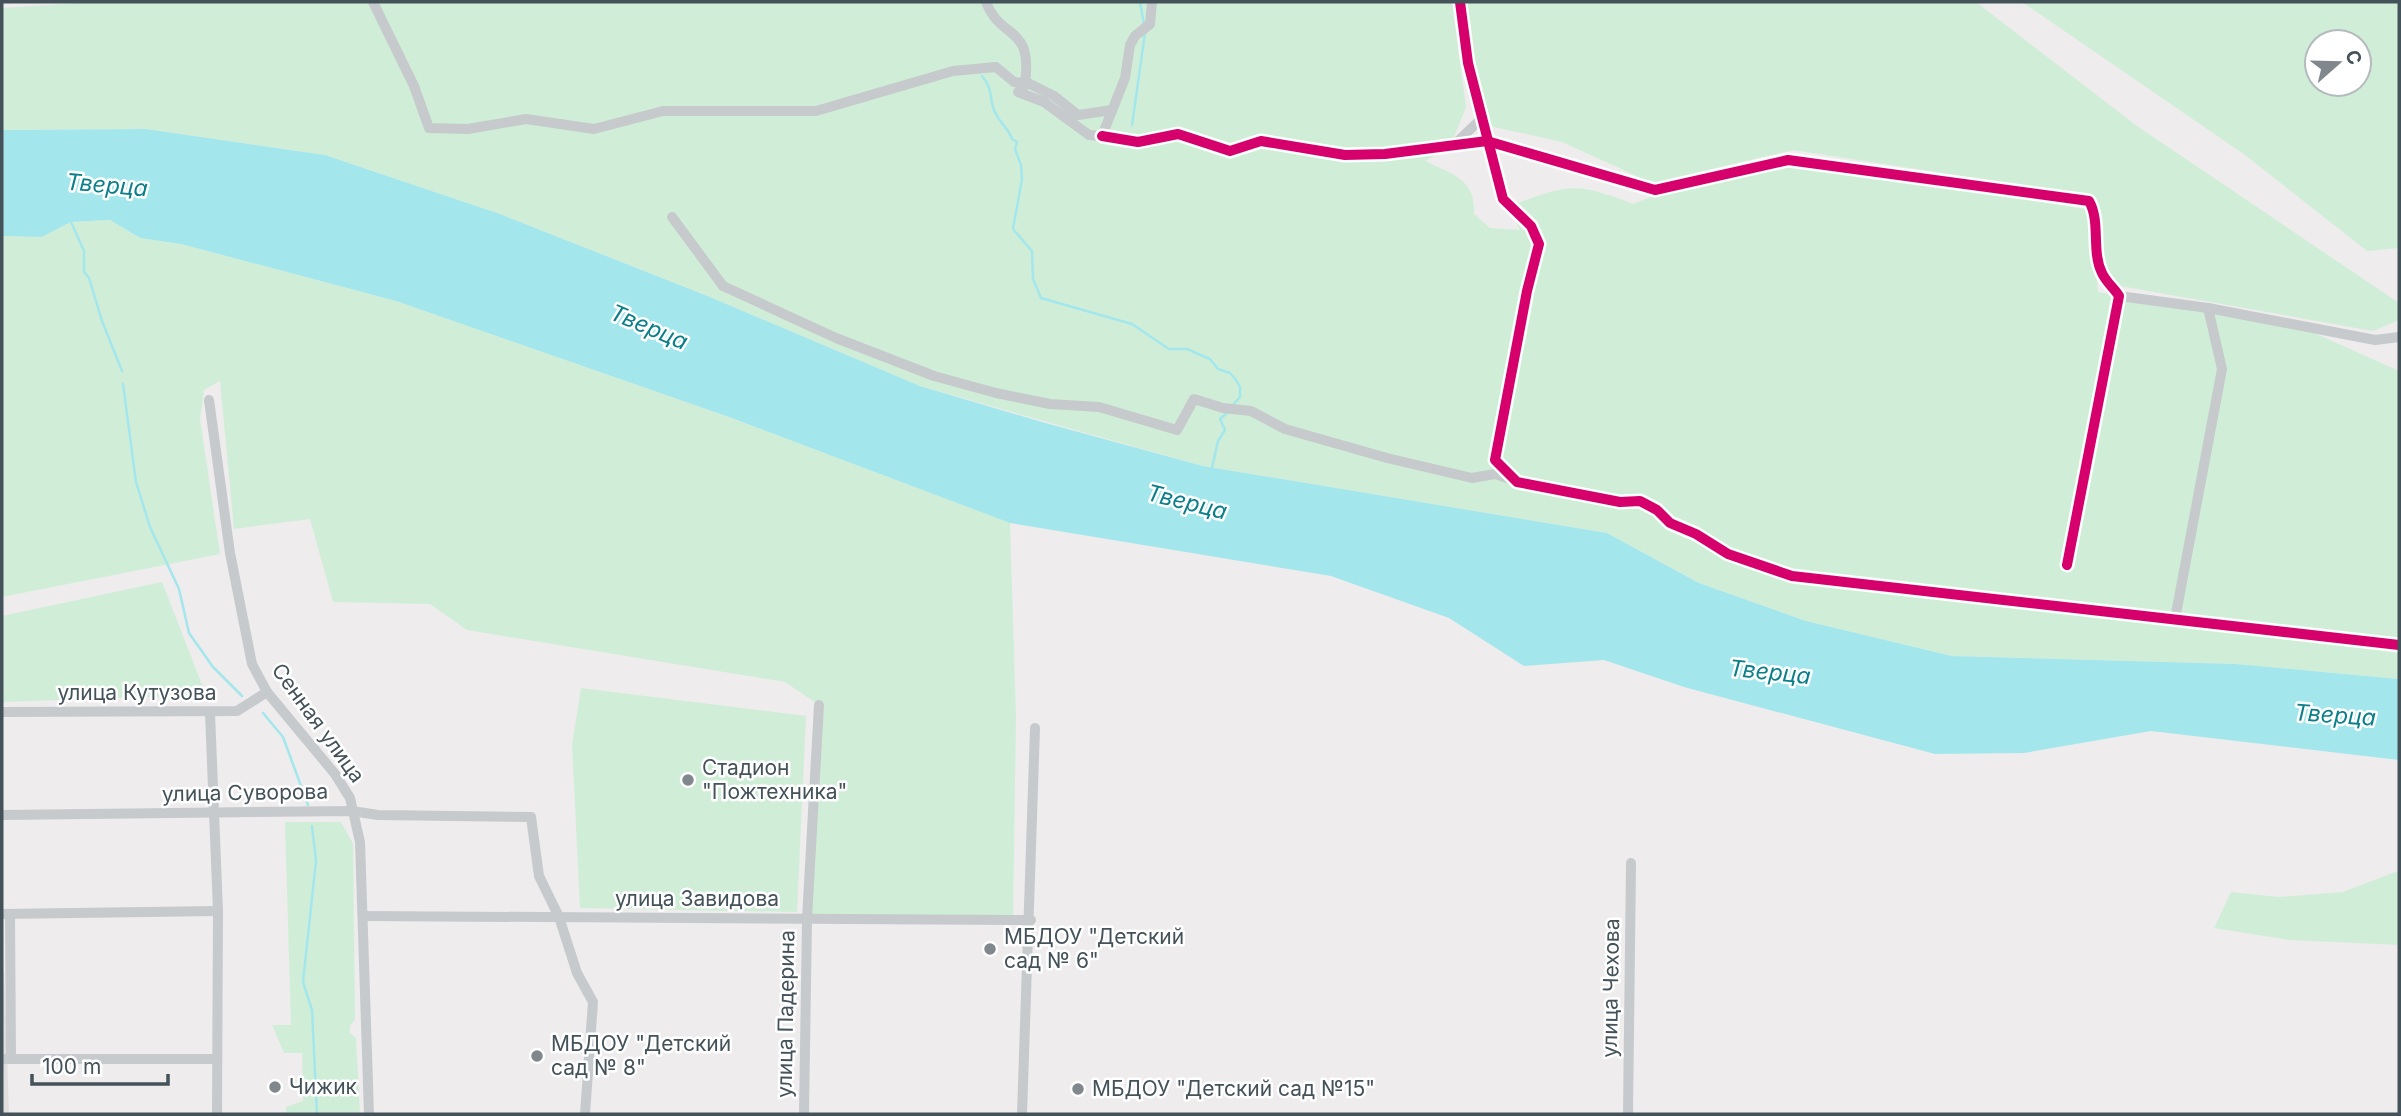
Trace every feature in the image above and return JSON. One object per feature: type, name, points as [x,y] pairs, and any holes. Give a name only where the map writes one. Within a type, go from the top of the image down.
[{"type":"street","points":[[373,2],[414,86],[429,128],[468,129],[526,119],[594,129],[663,111],[816,111],[953,71],[996,67],[1014,82],[1025,83],[1054,96],[1078,115],[1112,110]]},
{"type":"street","points":[[986,2],[989,12],[1016,36],[1029,56],[1025,83],[1018,92],[1044,102],[1089,135],[1138,142],[1178,134],[1230,151],[1261,141],[1345,155],[1385,154],[1487,141],[1655,190],[1788,160],[2089,201],[2095,214],[2097,257],[2102,275],[2119,296],[2207,308],[2375,340],[2399,337]]},
{"type":"street","points":[[1102,135],[1125,78],[1130,45],[1135,36],[1150,24],[1152,2]]},
{"type":"street","points":[[1460,2],[1468,63],[1503,199],[1531,226],[1539,244],[1495,460],[1517,482]]},
{"type":"street","points":[[1455,144],[1481,119]]},
{"type":"street","points":[[672,217],[723,286],[836,338],[934,376],[996,393],[1050,404],[1099,407],[1177,430],[1194,399],[1223,408],[1251,411],[1285,429],[1387,458],[1472,478],[1495,474],[1517,482],[1620,502],[1640,501],[1657,510],[1670,523],[1696,534],[1728,554],[1791,576],[2399,645]]},
{"type":"street","points":[[2067,565],[2119,296]]},
{"type":"street","points":[[2175,619],[2222,369],[2207,308]]},
{"type":"street","name":"Сенная улица","points":[[209,400],[230,553],[247,650],[267,692],[335,774],[350,798],[360,842],[369,1114]]},
{"type":"street","name":"улица Кутузова","points":[[2,712],[237,711],[267,692]]},
{"type":"street","name":"улица Падерина","points":[[804,1114],[807,919],[819,705]]},
{"type":"street","points":[[209,713],[216,814],[218,911],[217,1114]]},
{"type":"street","points":[[1022,1114],[1031,920],[1035,728]]},
{"type":"street","name":"улица Суворова","points":[[2,815],[352,811],[378,815],[531,817],[539,876],[559,917]]},
{"type":"street","name":"улица Чехова","points":[[1629,1114],[1631,863]]},
{"type":"street","points":[[216,1059],[6,1058],[6,914],[218,911]]},
{"type":"street","name":"улица Завидова","points":[[363,916],[1031,920]]},
{"type":"street","points":[[559,917],[577,972],[593,1002],[585,1114]]},
{"type":"shaded area","points":[[4,972],[9,1114],[2,1114]]},
{"type":"green space","points":[[95,2],[1452,2],[1466,107],[1450,147],[1425,161],[1453,174],[1466,185],[1474,202],[1474,214],[1490,228],[1520,230],[1508,206],[1570,188],[1596,191],[1633,204],[1658,194],[1787,165],[1904,179],[2090,210],[2098,292],[2301,327],[2399,371],[2399,679],[2236,664],[1952,656],[1806,621],[1699,583],[1607,533],[1203,466],[920,386],[710,297],[500,214],[325,155],[146,129],[2,130],[2,8]]},
{"type":"green space","points":[[1465,2],[1976,2],[2137,126],[2399,303],[2399,320],[2373,331],[2109,284],[2093,196],[1793,150],[1652,183],[1562,142],[1485,125]]},
{"type":"green space","points":[[2022,2],[2399,2],[2399,248],[2367,251],[2245,155]]},
{"type":"green space","points":[[110,220],[140,238],[181,244],[396,301],[729,417],[1010,523],[1016,717],[1013,920],[807,919],[819,705],[785,682],[467,630],[430,604],[333,602],[310,519],[234,529],[220,381],[204,390],[200,419],[220,554],[2,597],[2,236],[42,237],[71,222]]},
{"type":"green space","points":[[162,582],[206,695],[2,702],[2,616]]},
{"type":"green space","name":"Стадион \"Пожтехника\"","points":[[581,688],[806,716],[797,912],[580,908],[572,745]]},
{"type":"green space","points":[[285,822],[341,822],[353,844],[355,1019],[350,1026],[350,1033],[356,1038],[360,1114],[286,1114],[286,1107],[303,1101],[302,1053],[284,1053],[272,1025],[291,1025]]},
{"type":"green space","points":[[2395,872],[2399,873],[2399,945],[2289,940],[2214,928],[2231,892],[2279,897],[2343,892]]},
{"type":"water","name":"Тверца","points":[[146,129],[325,155],[500,214],[710,297],[920,386],[1042,422],[1203,466],[1607,533],[1699,583],[1806,621],[1952,656],[2236,664],[2399,679],[2399,760],[2151,731],[2024,753],[1935,754],[1684,687],[1604,660],[1524,666],[1449,618],[1331,576],[1010,523],[729,417],[396,301],[181,244],[140,238],[110,220],[71,222],[42,237],[2,236],[2,130]]},
{"type":"waterway","points":[[1140,2],[1144,24]]},
{"type":"waterway","points":[[1132,125],[1145,33]]},
{"type":"waterway","points":[[982,76],[989,86],[996,114],[1012,139],[1017,142],[1015,149],[1021,165],[1022,179],[1013,229],[1032,251],[1033,279],[1041,298],[1132,324],[1169,349],[1187,349],[1210,359],[1218,369],[1230,373],[1240,387],[1240,397],[1233,405]]},
{"type":"waterway","points":[[71,222],[84,251],[84,272],[89,278],[102,321],[122,371]]},
{"type":"waterway","points":[[123,384],[136,482],[150,527],[179,589],[189,633],[213,667],[242,696]]},
{"type":"waterway","points":[[1212,468],[1218,441],[1225,430],[1220,419],[1227,413]]},
{"type":"waterway","points":[[263,713],[283,737],[308,805]]},
{"type":"waterway","points":[[312,826],[316,861],[303,982],[312,1010],[317,1114]]},
{"type":"cycle path","points":[[1460,2],[1468,63],[1503,199],[1531,226],[1539,244],[1527,291],[1495,460],[1517,482],[1620,502],[1640,501],[1657,510],[1670,523],[1696,534],[1728,554],[1792,576],[2399,645]]},
{"type":"cycle path","points":[[1102,136],[1138,142],[1178,134],[1230,151],[1261,141],[1345,155],[1385,154],[1487,141],[1655,190],[1788,160],[2089,201],[2095,218],[2099,264],[2104,276],[2119,296],[2067,565]]},
{"type":"place","name":"Стадион \"Пожтехника\"","points":[[688,780]]},
{"type":"place","name":"МБДОУ \"Детский сад № 6\"","points":[[990,949]]},
{"type":"place","name":"МБДОУ \"Детский сад № 8\"","points":[[537,1056]]},
{"type":"place","name":"Чижик","points":[[275,1087]]},
{"type":"place","name":"МБДОУ \"Детский сад №15\"","points":[[1078,1089]]}]
